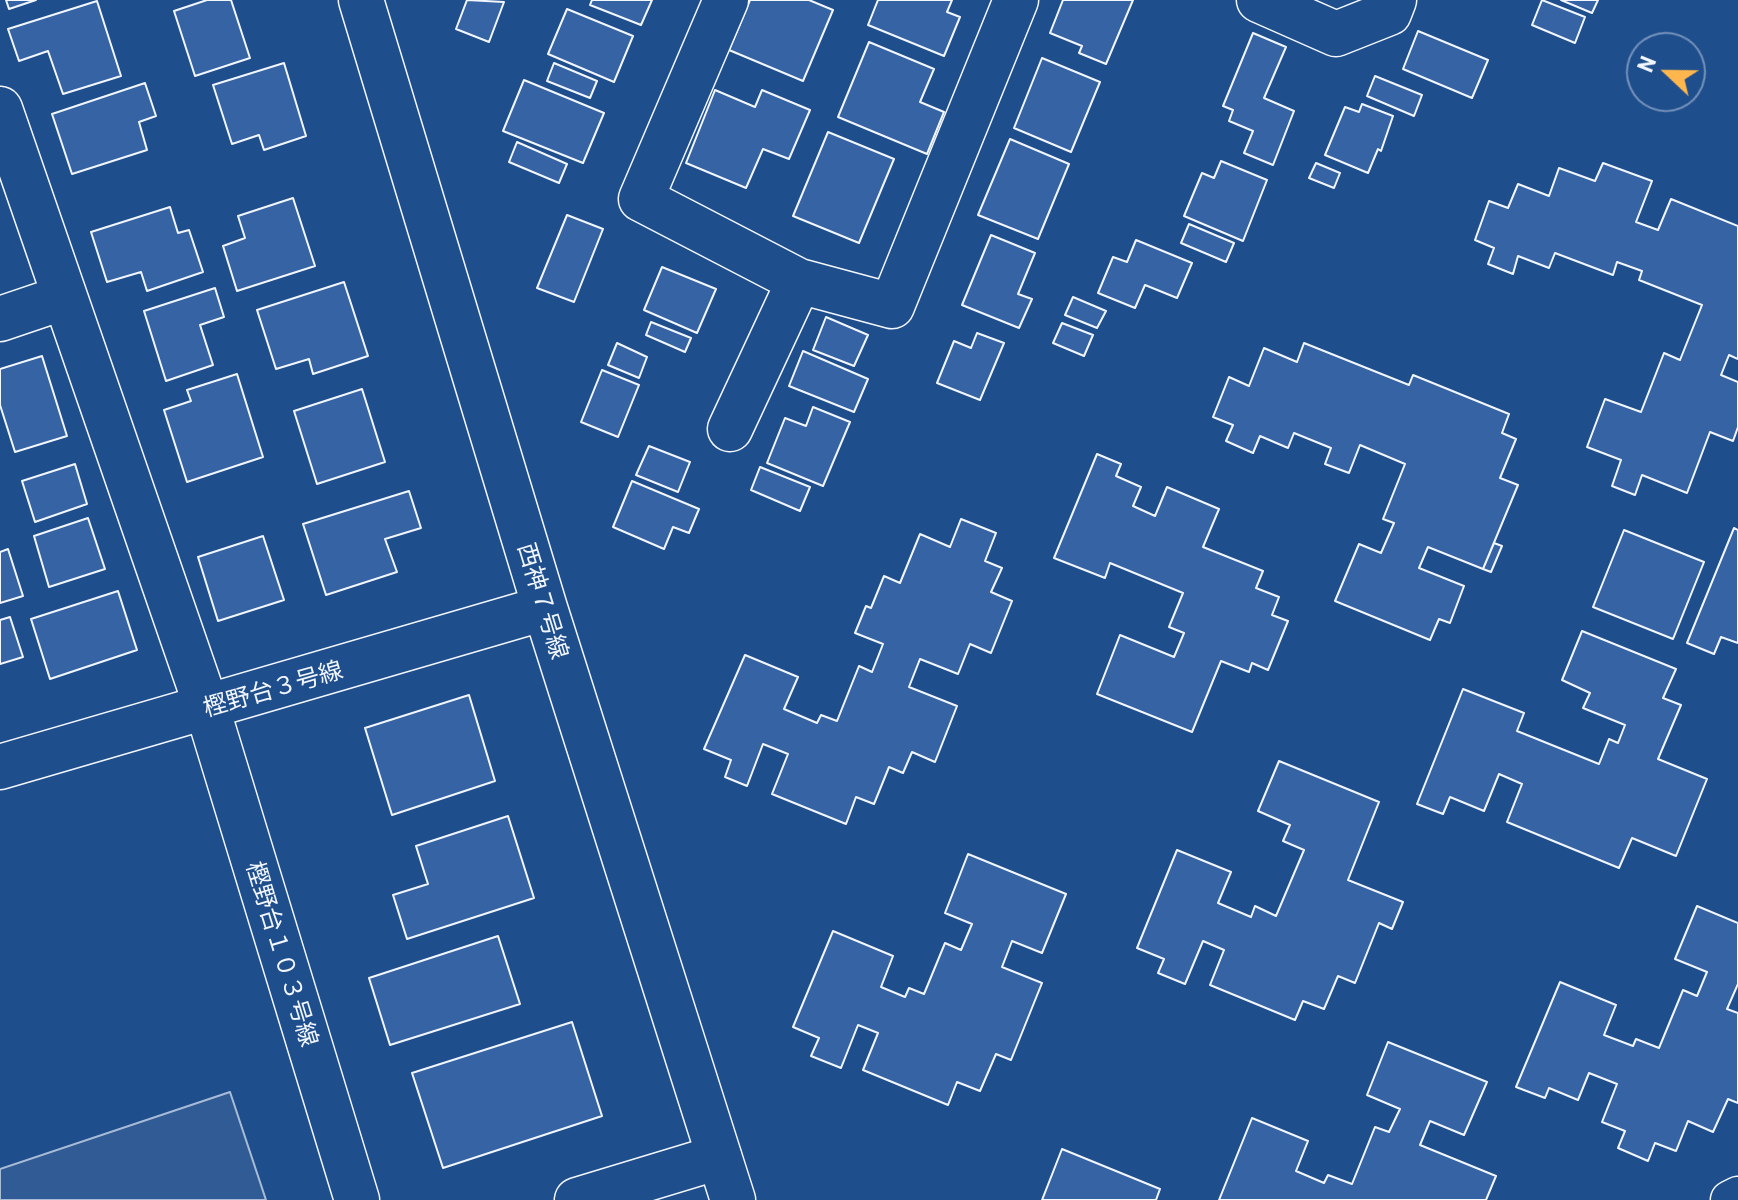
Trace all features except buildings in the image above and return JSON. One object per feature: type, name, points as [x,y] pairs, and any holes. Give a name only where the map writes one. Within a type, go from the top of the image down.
[{"type":"street","name":"西神７号線","points":[[361,0],[545,608],[733,1200]]},
{"type":"street","points":[[726,0],[641,199],[799,281],[892,306],[1016,0]]},
{"type":"street","points":[[1259,0],[1336,34],[1389,13],[1394,0]]},
{"type":"street","name":"樫野台１０３号線","points":[[0,109],[207,708],[357,1200]]},
{"type":"street","points":[[730,429],[799,281]]},
{"type":"street","points":[[0,319],[65,297]]},
{"type":"street","name":"樫野台３号線","points":[[0,767],[545,608]]},
{"type":"street","points":[[577,1200],[719,1157]]},
{"type":"street","points":[[1730,1200],[1738,1196]]},
{"type":"shaded area","points":[[230,1092],[266,1200],[0,1200],[0,1169]]}]
